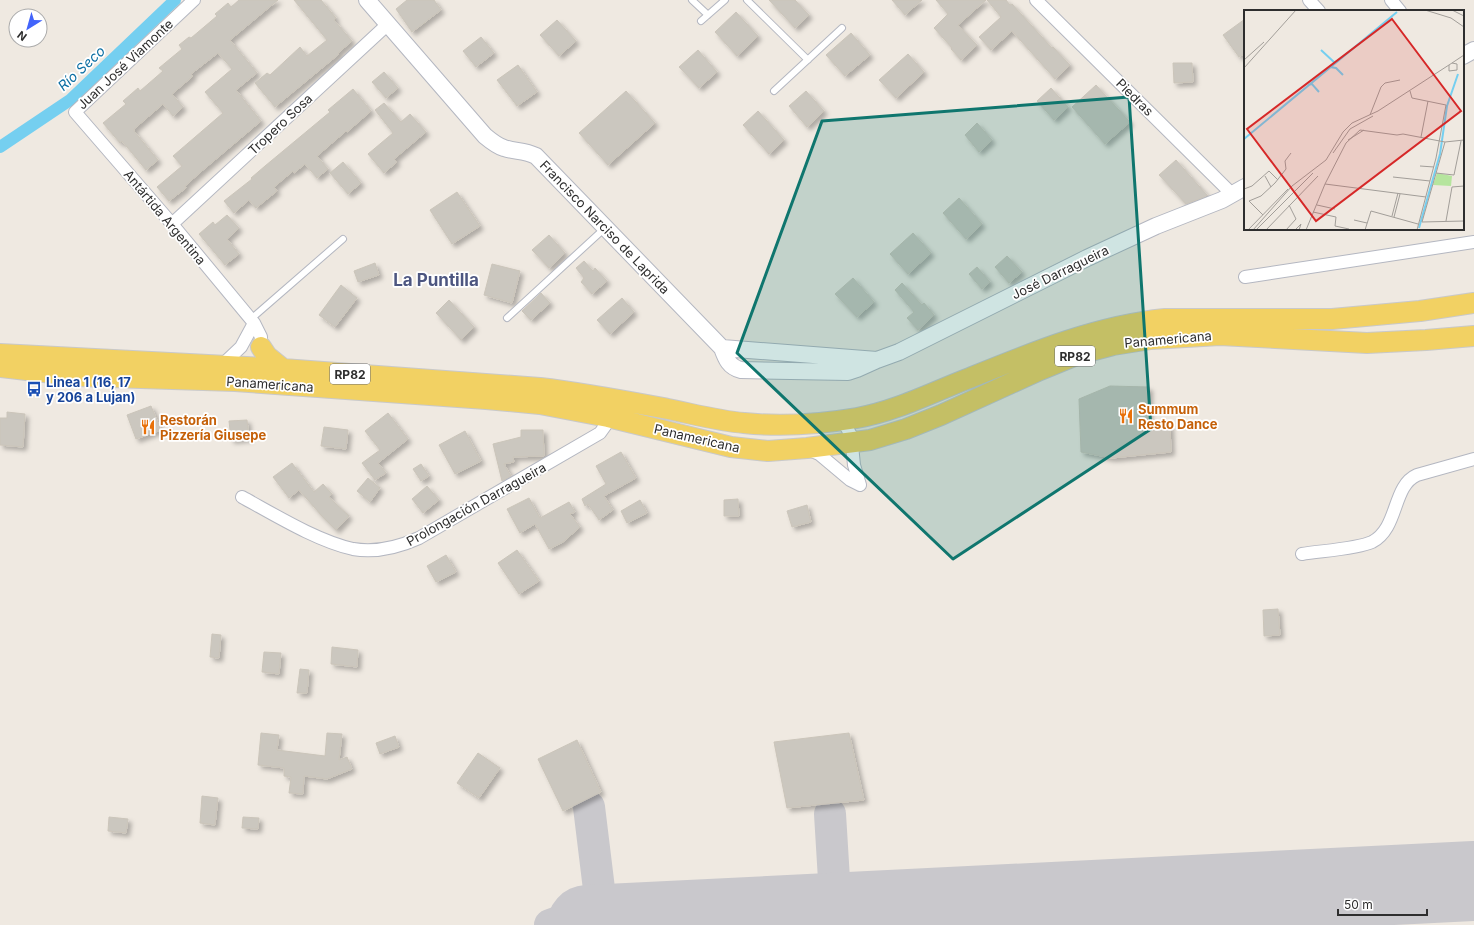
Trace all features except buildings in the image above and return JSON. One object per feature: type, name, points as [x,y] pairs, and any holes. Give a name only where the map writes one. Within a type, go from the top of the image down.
[{"type":"main road","name":"Panamericana","points":[[0,354],[222,365],[493,384],[580,393],[713,419],[770,425],[804,425],[858,418],[890,409],[928,396],[966,379],[1083,335],[1138,322],[1165,319],[1332,319],[1384,315],[1474,303]]},
{"type":"main road","name":"Panamericana","points":[[0,367],[78,376],[235,381],[540,404],[608,416],[731,447],[768,451],[852,443],[870,440],[906,429],[979,399],[1040,370],[1079,354],[1114,345],[1151,339],[1220,335],[1367,343],[1474,336]]},
{"type":"main road","points":[[262,347],[267,356],[283,369]]},
{"type":"street","name":"Juan José Viamonte","points":[[75,112],[194,0]]},
{"type":"street","name":"Francisco Narciso de Laprida","points":[[367,0],[485,136],[494,144],[505,148],[526,151],[536,156],[722,348]]},
{"type":"street","name":"Piedras","points":[[1036,0],[1239,191]]},
{"type":"street","points":[[1309,0],[1318,10]]},
{"type":"street","points":[[1391,0],[1399,10]]},
{"type":"street","name":"Tropero Sosa","points":[[172,224],[388,24]]},
{"type":"street","points":[[1464,55],[1474,50]]},
{"type":"street","name":"Antártida Argentina","points":[[75,112],[172,224],[252,321],[261,338],[262,347]]},
{"type":"street","name":"José Darragueira","points":[[722,348],[730,365],[742,370],[848,372],[899,352],[1087,258],[1156,226],[1222,200],[1239,191]]},
{"type":"street","points":[[1245,277],[1474,242]]},
{"type":"street","points":[[222,365],[241,347],[252,321]]},
{"type":"street","points":[[235,381],[254,368],[260,357],[262,347]]},
{"type":"street","name":"Prolongación Darragueira","points":[[242,497],[294,525],[330,541],[354,549],[378,550],[403,545],[419,538],[600,433],[605,426],[608,416]]},
{"type":"street","points":[[807,448],[819,454],[850,480],[860,485],[854,465],[852,443],[848,429],[842,420]]},
{"type":"street","points":[[1302,554],[1361,546],[1372,542],[1379,537],[1393,517],[1404,485],[1410,478],[1474,459]]},
{"type":"lane","points":[[692,0],[708,15]]},
{"type":"lane","points":[[701,21],[725,0]]},
{"type":"lane","points":[[746,0],[808,60]]},
{"type":"lane","points":[[774,92],[842,28]]},
{"type":"lane","points":[[507,318],[605,228]]},
{"type":"lane","points":[[252,321],[343,239]]},
{"type":"highlighted area","points":[[1129,97],[1151,429],[953,559],[737,353],[822,121]]},
{"type":"waterway","name":"Río Seco","points":[[0,147],[70,100],[175,0]]},
{"type":"taxiway","points":[[589,807],[599,889],[609,904],[633,923]]},
{"type":"taxiway","points":[[830,814],[835,896],[841,903],[863,912]]},
{"type":"taxiway","points":[[550,925],[580,914],[595,900],[599,889]]},
{"type":"taxiway","points":[[811,914],[826,908],[835,896]]},
{"type":"runway","points":[[587,925],[1474,881]]},
{"type":"place","name":"Linea 1 (16, 17 y 206 a Lujan)","points":[[34,389]]},
{"type":"place","name":"Summum Resto Dance","points":[[1126,416]]},
{"type":"place","name":"Restorán Pizzería Giusepe","points":[[148,427]]},
{"type":"district","name":"La Puntilla","points":[[436,280]]}]
